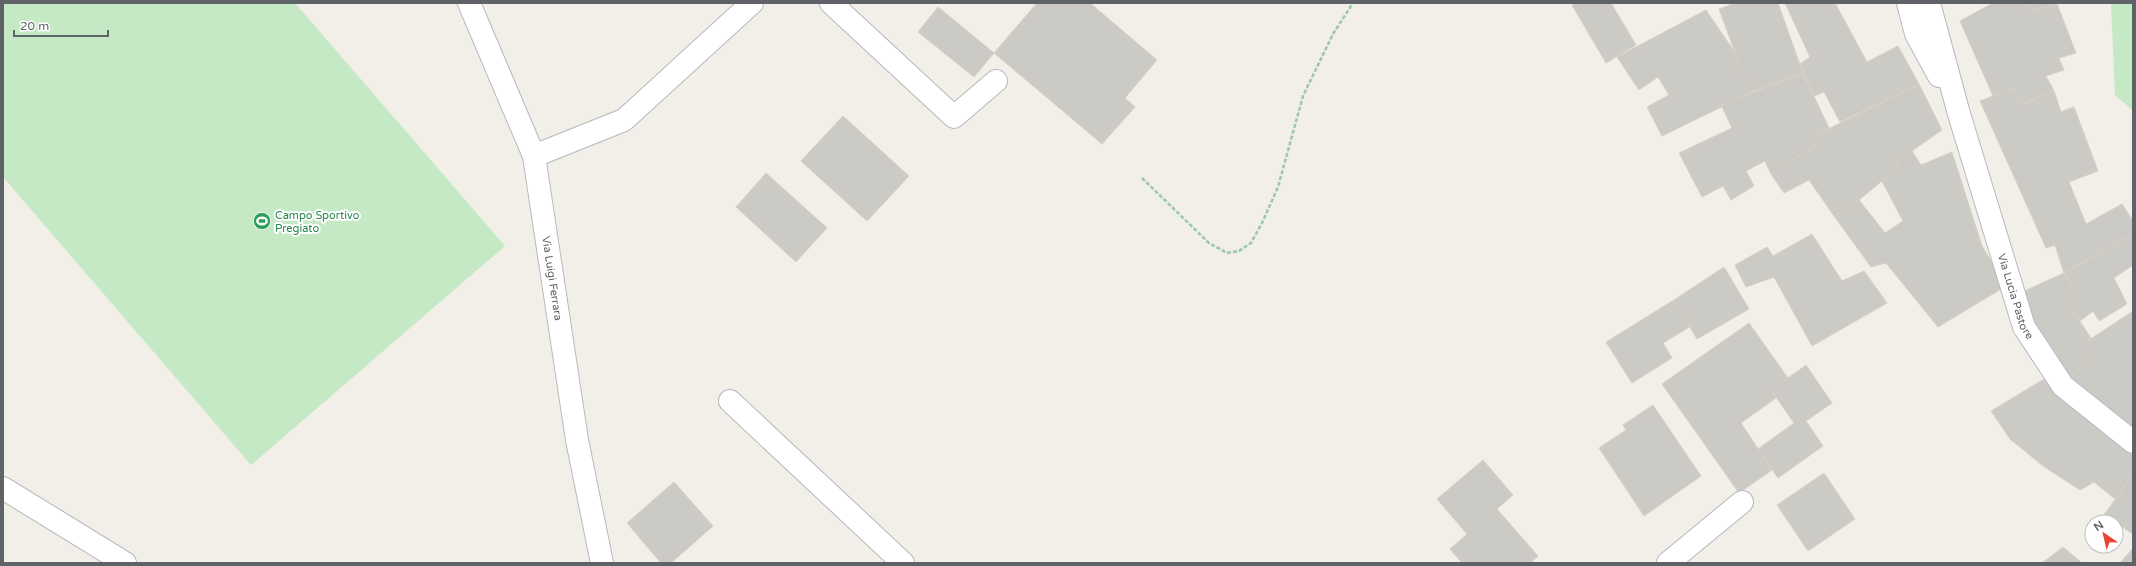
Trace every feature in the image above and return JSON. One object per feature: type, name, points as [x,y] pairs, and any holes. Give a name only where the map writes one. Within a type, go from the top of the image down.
[{"type":"street","name":"Via Luigi Ferrara","points":[[469,3],[534,156],[577,440],[602,563]]},
{"type":"street","points":[[534,156],[624,120],[752,3]]},
{"type":"street","points":[[831,3],[954,117],[996,80]]},
{"type":"street","name":"Via Lucia Pastore","points":[[1908,3],[1916,34],[1959,114]]},
{"type":"street","name":"Via Lucia Pastore","points":[[1928,3],[1959,114],[2024,327],[2062,386],[2133,442]]},
{"type":"street","points":[[730,401],[903,563]]},
{"type":"street","points":[[3,488],[125,563]]},
{"type":"street","points":[[1668,563],[1742,502]]},
{"type":"path","points":[[1142,178],[1209,243],[1227,253],[1239,251],[1251,243],[1278,187],[1302,96],[1333,34],[1353,3]]},
{"type":"green space","name":"Campo Sportivo Pregiato","points":[[3,3],[295,3],[505,246],[251,465],[3,177]]},
{"type":"green space","points":[[2111,3],[2133,3],[2133,111],[2115,95]]},
{"type":"building","points":[[1037,3],[1090,3],[1157,60],[1125,98],[1135,107],[1102,144],[994,53]]},
{"type":"building","points":[[1576,3],[1611,3],[1636,45],[1606,63],[1572,5]]},
{"type":"building","points":[[1736,3],[1778,3],[1803,73],[1750,93],[1719,9]]},
{"type":"building","points":[[1785,3],[1835,3],[1867,62],[1898,46],[1919,84],[1840,122],[1824,92],[1814,96],[1800,64],[1810,57]]},
{"type":"building","points":[[1993,3],[2026,3],[2029,11],[2057,4],[2076,53],[2059,58],[2064,70],[2046,76],[2054,91],[2021,105],[2013,88],[1993,96],[1960,21]]},
{"type":"building","points":[[2026,3],[2061,3],[2029,11]]},
{"type":"building","points":[[938,7],[994,53],[974,77],[918,32]]},
{"type":"building","points":[[1706,10],[1736,54],[1750,93],[1662,136],[1647,107],[1669,95],[1658,77],[1639,90],[1617,57]]},
{"type":"building","points":[[1803,73],[1829,128],[1814,136],[1818,144],[1771,174],[1765,161],[1746,171],[1754,186],[1731,200],[1723,186],[1702,197],[1679,153],[1732,128],[1721,105]]},
{"type":"building","points":[[1919,84],[1942,130],[1912,151],[1893,158],[1900,166],[1859,200],[1834,216],[1809,180],[1784,193],[1771,174],[1818,144],[1814,136]]},
{"type":"building","points":[[2013,88],[2021,105],[2054,91],[2061,112],[2074,107],[2098,171],[2069,182],[2086,224],[2122,204],[2133,221],[2133,234],[2064,273],[2055,245],[2046,248],[1980,101]]},
{"type":"building","points":[[843,116],[909,176],[867,221],[801,161]]},
{"type":"building","points":[[1912,151],[1921,165],[1952,152],[1982,246],[2006,286],[1938,327],[1886,263],[1871,267],[1834,216],[1859,200],[1885,233],[1903,221],[1882,181],[1900,166],[1893,158]]},
{"type":"building","points":[[766,173],[827,228],[796,262],[736,207]]},
{"type":"building","points":[[1812,234],[1842,281],[1864,271],[1887,303],[1812,346],[1774,277],[1746,287],[1735,265],[1767,247],[1773,256]]},
{"type":"building","points":[[2133,234],[2133,265],[2114,278],[2127,304],[2099,321],[2093,311],[2080,321],[2068,304],[2078,297],[2064,273]]},
{"type":"building","points":[[1724,267],[1749,309],[1697,339],[1674,300]]},
{"type":"building","points":[[2064,273],[2078,297],[2068,304],[2091,338],[2083,344],[2095,358],[2067,379],[2032,325],[2020,293]]},
{"type":"building","points":[[1674,300],[1691,326],[1663,343],[1672,358],[1632,383],[1606,342]]},
{"type":"building","points":[[2133,311],[2133,431],[2067,379],[2095,358],[2083,344]]},
{"type":"building","points":[[1749,323],[1788,378],[1771,390],[1776,398],[1741,423],[1772,470],[1739,493],[1662,384]]},
{"type":"building","points":[[1806,365],[1832,403],[1806,421],[1823,446],[1778,478],[1758,449],[1794,423],[1771,390]]},
{"type":"building","points":[[2044,379],[2133,454],[2133,474],[2115,499],[2094,482],[2080,490],[2043,466],[2010,439],[1991,411]]},
{"type":"building","points":[[1653,405],[1701,476],[1644,516],[1599,448],[1626,430],[1623,425]]},
{"type":"building","points":[[1483,460],[1513,495],[1497,509],[1538,556],[1530,563],[1462,563],[1450,549],[1467,534],[1437,499]]},
{"type":"building","points":[[1824,473],[1855,519],[1808,551],[1777,505]]},
{"type":"building","points":[[2133,474],[2133,534],[2124,528],[2124,514],[2105,514]]},
{"type":"building","points":[[674,482],[713,526],[671,563],[661,563],[627,523]]},
{"type":"building","points":[[2063,547],[2082,563],[2042,563]]},
{"type":"building","points":[[2133,548],[2133,563],[2120,563]]},
{"type":"place","name":"Campo Sportivo Pregiato","points":[[262,221]]}]
